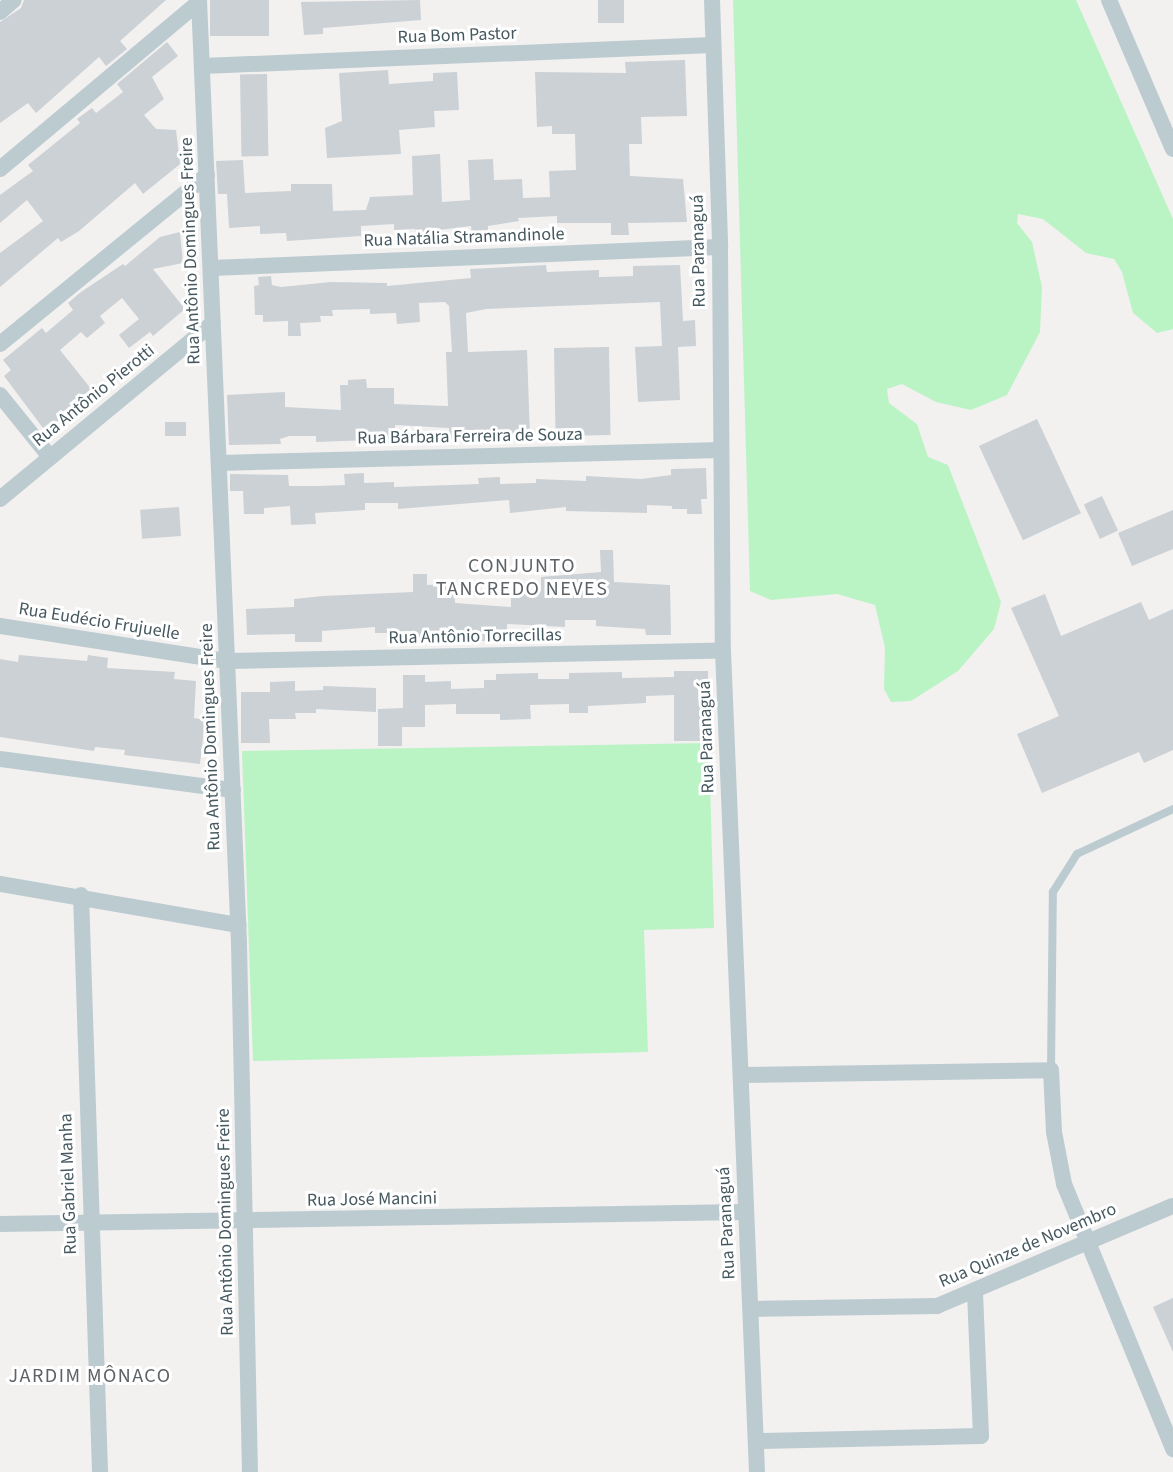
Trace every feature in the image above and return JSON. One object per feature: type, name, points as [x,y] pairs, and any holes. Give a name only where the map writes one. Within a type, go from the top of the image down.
[{"type":"street","points":[[0,12],[14,0]]},
{"type":"street","name":"Rua Paranaguá","points":[[711,0],[720,246],[723,651],[757,1472]]},
{"type":"street","points":[[1109,0],[1173,148]]},
{"type":"street","points":[[0,169],[199,1]]},
{"type":"street","name":"Rua Antônio Domingues Freire","points":[[199,1],[238,925],[250,1472]]},
{"type":"street","name":"Rua Bom Pastor","points":[[203,66],[713,45]]},
{"type":"street","points":[[0,344],[207,175]]},
{"type":"street","name":"Rua Natália Stramandinole","points":[[211,268],[720,246]]},
{"type":"street","name":"Rua Antônio Pierotti","points":[[0,499],[213,323]]},
{"type":"street","points":[[0,395],[50,457]]},
{"type":"street","name":"Rua Bárbara Ferreira de Souza","points":[[219,463],[721,450]]},
{"type":"street","name":"Rua Eudécio Frujuelle","points":[[0,626],[227,661]]},
{"type":"street","name":"Rua Antônio Torrecillas","points":[[227,661],[723,651]]},
{"type":"street","points":[[0,759],[232,790]]},
{"type":"street","points":[[0,884],[81,895],[238,925]]},
{"type":"street","name":"Rua Gabriel Manha","points":[[81,895],[100,1472]]},
{"type":"street","points":[[741,1075],[1051,1070],[1054,1132],[1064,1184],[1173,1449]]},
{"type":"street","name":"Rua Quinze de Novembro","points":[[752,1309],[938,1306],[1173,1206]]},
{"type":"street","name":"Rua José Mancini","points":[[0,1224],[246,1223],[746,1212]]},
{"type":"street","points":[[757,1441],[981,1436],[975,1290]]},
{"type":"lane","points":[[1051,1070],[1053,892],[1077,854],[1173,809]]},
{"type":"green space","points":[[733,0],[1076,0],[1173,219],[1173,329],[1157,333],[1133,313],[1122,272],[1114,259],[1086,253],[1043,219],[1018,214],[1017,223],[1032,242],[1042,287],[1040,332],[1007,395],[971,410],[936,402],[902,384],[887,389],[889,403],[917,424],[928,457],[948,465],[1001,602],[994,629],[958,671],[911,701],[891,702],[884,689],[885,648],[875,605],[837,594],[771,600],[750,591]]},
{"type":"green space","points":[[709,743],[714,928],[644,930],[648,1052],[253,1061],[242,751]]},
{"type":"building","points":[[24,0],[166,0],[120,41],[127,49],[106,66],[99,57],[36,113],[28,103],[0,123],[0,22],[21,8]]},
{"type":"building","points":[[210,0],[269,0],[269,36],[210,36]]},
{"type":"building","points":[[420,0],[421,20],[323,28],[323,34],[304,35],[301,2]]},
{"type":"building","points":[[598,0],[624,0],[624,23],[598,23]]},
{"type":"building","points":[[167,42],[178,56],[152,77],[164,99],[144,115],[156,129],[176,130],[180,164],[143,194],[135,183],[79,231],[61,242],[58,238],[0,287],[0,253],[43,221],[27,200],[0,223],[0,195],[33,171],[28,165],[80,123],[77,119],[92,108],[96,113],[123,92],[117,84]]},
{"type":"building","points":[[685,60],[687,116],[641,117],[642,144],[629,144],[630,176],[683,179],[687,222],[628,223],[629,235],[611,235],[611,223],[557,223],[557,216],[518,218],[519,221],[488,226],[488,236],[472,237],[471,226],[415,233],[415,229],[394,230],[394,224],[361,226],[361,236],[287,241],[286,233],[260,234],[260,226],[229,228],[227,194],[218,194],[216,161],[243,160],[245,193],[291,191],[291,184],[332,184],[333,211],[366,210],[370,197],[413,195],[412,156],[440,154],[442,202],[470,200],[468,160],[493,159],[494,180],[522,179],[523,198],[550,197],[549,171],[576,170],[575,134],[552,134],[552,126],[537,127],[535,72],[626,73],[625,62]]},
{"type":"building","points":[[388,70],[389,84],[433,81],[433,73],[457,72],[459,110],[434,111],[435,127],[399,130],[401,154],[327,158],[325,128],[342,121],[339,73]]},
{"type":"building","points":[[240,74],[267,74],[268,156],[241,156]]},
{"type":"building","points":[[180,232],[183,263],[153,269],[185,309],[153,336],[150,332],[129,348],[119,335],[139,319],[122,298],[100,316],[105,323],[87,338],[81,332],[60,350],[92,390],[46,432],[4,376],[11,370],[3,360],[42,328],[46,333],[73,310],[68,303],[81,292],[123,264],[125,266],[160,237]]},
{"type":"building","points":[[546,265],[547,272],[599,270],[599,277],[633,276],[633,266],[680,265],[683,321],[695,320],[696,346],[678,347],[680,400],[638,402],[635,347],[662,346],[660,302],[486,309],[466,313],[468,352],[527,350],[530,437],[450,439],[449,428],[395,425],[396,439],[316,442],[316,436],[289,436],[280,439],[281,444],[229,445],[227,395],[285,392],[285,407],[341,410],[340,385],[348,385],[348,380],[366,379],[367,388],[394,388],[394,404],[448,406],[446,352],[452,352],[449,306],[445,302],[419,303],[420,322],[397,324],[396,313],[370,314],[370,309],[332,310],[333,316],[320,316],[321,322],[300,323],[301,336],[288,336],[288,321],[263,322],[263,315],[255,315],[254,286],[259,285],[258,277],[271,276],[272,285],[281,287],[331,282],[387,283],[387,286],[471,278],[470,269]]},
{"type":"building","points":[[609,347],[611,435],[556,436],[554,348]]},
{"type":"building","points":[[1037,419],[1081,513],[1023,540],[979,446]]},
{"type":"building","points":[[165,422],[186,422],[186,436],[165,436]]},
{"type":"building","points":[[706,468],[707,499],[701,499],[702,514],[687,514],[687,509],[672,509],[672,506],[647,505],[647,513],[566,511],[566,507],[510,513],[509,500],[398,509],[398,503],[365,503],[365,510],[315,513],[316,524],[291,525],[290,506],[264,508],[264,514],[244,514],[243,491],[230,491],[230,474],[288,475],[289,486],[318,486],[345,485],[344,474],[364,473],[364,483],[394,482],[394,487],[479,484],[478,478],[500,477],[500,484],[536,483],[536,479],[586,481],[586,476],[641,479],[671,475],[671,469]]},
{"type":"building","points":[[1102,496],[1118,530],[1100,539],[1084,504]]},
{"type":"building","points":[[179,507],[181,536],[142,539],[140,510]]},
{"type":"building","points":[[1173,510],[1173,549],[1132,566],[1118,533]]},
{"type":"building","points":[[600,550],[613,550],[614,582],[670,585],[671,635],[646,635],[645,629],[596,626],[596,620],[565,620],[565,627],[507,624],[507,638],[483,641],[401,639],[401,633],[375,633],[375,627],[322,631],[322,642],[295,642],[295,634],[247,635],[246,609],[294,607],[294,599],[323,596],[413,592],[413,574],[427,574],[427,585],[454,584],[455,603],[511,607],[511,592],[541,591],[541,577],[601,572]]},
{"type":"building","points":[[1045,594],[1061,636],[1141,602],[1149,620],[1173,609],[1173,750],[1144,763],[1139,752],[1042,793],[1017,734],[1059,716],[1011,608]]},
{"type":"building","points":[[19,655],[87,661],[88,655],[108,658],[107,668],[175,672],[174,679],[196,681],[194,718],[205,720],[200,764],[124,755],[125,750],[95,747],[94,751],[0,737],[0,659],[18,662]]},
{"type":"building","points":[[674,671],[708,671],[708,741],[674,741],[674,695],[646,696],[646,703],[588,706],[588,713],[569,713],[569,704],[530,705],[531,719],[500,720],[500,714],[456,714],[456,704],[425,705],[425,727],[402,727],[402,746],[378,746],[378,709],[403,708],[403,675],[425,675],[425,682],[451,681],[451,689],[484,688],[484,680],[496,680],[496,674],[538,673],[538,679],[569,679],[569,673],[622,672],[622,678],[674,677]]},
{"type":"building","points":[[295,681],[295,691],[323,690],[323,686],[376,688],[376,712],[316,709],[316,713],[295,713],[296,719],[269,719],[270,743],[241,743],[241,692],[270,692],[270,682]]},
{"type":"building","points":[[1173,1298],[1173,1352],[1153,1307]]},
{"type":"district","name":"CONJUNTO TANCREDO NEVES","points":[[522,578]]},
{"type":"district","name":"JARDIM MÔNACO","points":[[90,1376]]}]
